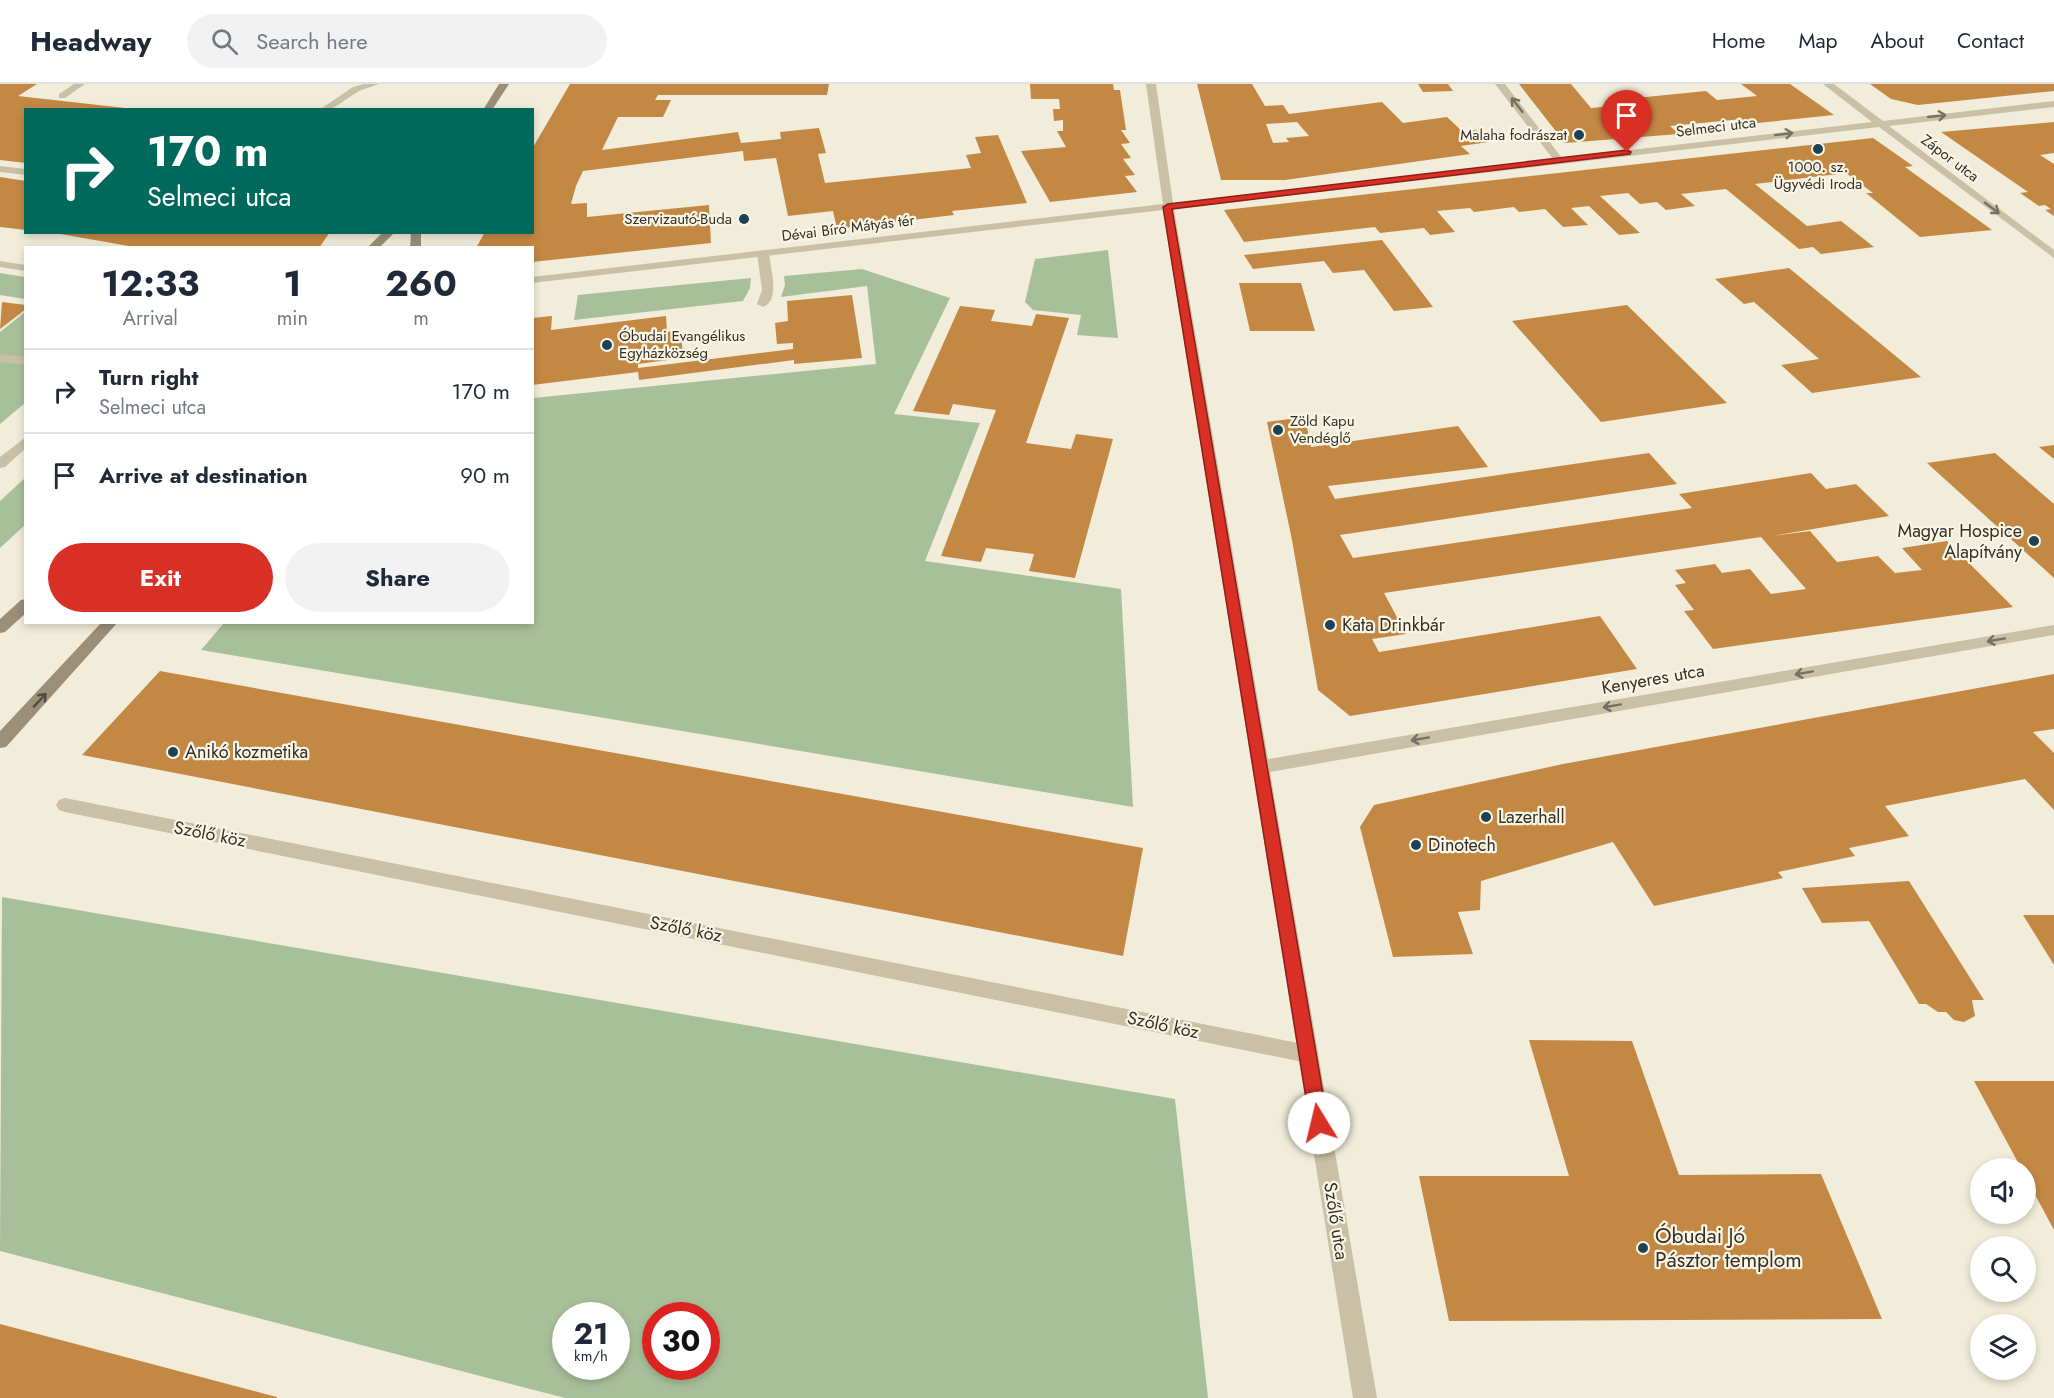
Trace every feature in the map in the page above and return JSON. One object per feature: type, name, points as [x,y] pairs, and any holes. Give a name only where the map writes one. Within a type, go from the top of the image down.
[{"type":"main road","points":[[488,108],[504,84]]},
{"type":"main road","points":[[374,246],[388,234]]},
{"type":"main road","points":[[0,628],[24,606]]},
{"type":"main road","points":[[0,742],[109,624]]},
{"type":"street","points":[[62,96],[80,84]]},
{"type":"street","points":[[326,108],[356,89],[374,84]]},
{"type":"street","name":"Szőlő utca","points":[[1151,84],[1168,207],[1259,767],[1365,1398]]},
{"type":"street","points":[[1500,84],[1559,160]]},
{"type":"street","name":"Zápor utca","points":[[1828,84],[2054,255]]},
{"type":"street","name":"Selmeci utca","points":[[1168,207],[2054,104]]},
{"type":"street","points":[[0,169],[24,172]]},
{"type":"street","name":"Dévai Bíró Mátyás tér","points":[[534,280],[1168,207]]},
{"type":"street","points":[[763,253],[768,290],[763,304]]},
{"type":"street","points":[[0,264],[24,268]]},
{"type":"street","points":[[0,358],[24,361]]},
{"type":"street","points":[[0,464],[24,443]]},
{"type":"street","name":"Kenyeres utca","points":[[1259,767],[2054,630]]},
{"type":"street","name":"Szőlő köz","points":[[65,805],[1308,1054]]},
{"type":"green space","points":[[1108,250],[1118,338],[1077,335],[1081,315],[1033,310],[1025,302],[1035,259]]},
{"type":"green space","points":[[862,269],[950,298],[894,414],[980,423],[925,561],[1121,589],[1133,807],[201,650],[223,624],[534,624],[534,398],[876,364],[867,286],[781,297],[785,285],[784,276]]},
{"type":"green space","points":[[0,273],[24,277],[24,299],[0,295]]},
{"type":"green space","points":[[751,278],[750,288],[743,301],[574,320],[578,295]]},
{"type":"green space","points":[[24,313],[24,404],[0,424],[0,332]]},
{"type":"green space","points":[[24,479],[24,526],[0,548],[0,501]]},
{"type":"green space","points":[[2,897],[1175,1099],[1208,1398],[565,1398],[0,1251]]},
{"type":"building","points":[[0,84],[37,84],[18,96],[125,108],[24,108],[24,163],[0,160]]},
{"type":"building","points":[[570,84],[829,84],[827,95],[658,95],[655,100],[671,100],[663,117],[618,117],[602,150],[738,132],[741,143],[781,139],[780,132],[819,128],[826,153],[818,154],[825,183],[971,168],[966,155],[981,153],[975,137],[998,135],[1027,203],[952,211],[954,215],[837,229],[833,211],[788,216],[776,158],[744,161],[743,151],[583,171],[576,186],[571,204],[587,203],[587,217],[709,205],[711,243],[534,262],[534,246],[477,246],[484,234],[534,234],[534,146]]},
{"type":"building","points":[[1030,84],[1113,84],[1114,90],[1120,90],[1126,130],[1121,130],[1130,143],[1121,144],[1131,158],[1123,159],[1135,175],[1125,176],[1137,192],[1050,202],[1021,151],[1066,147],[1057,131],[1063,131],[1063,120],[1054,121],[1053,109],[1060,109],[1059,99],[1031,99]]},
{"type":"building","points":[[1197,84],[1252,84],[1265,106],[1283,105],[1289,114],[1382,102],[1403,123],[1447,117],[1463,132],[1476,130],[1489,142],[1461,146],[1470,154],[1285,180],[1221,180]],"holes":[[[1297,122],[1309,136],[1286,138],[1289,142],[1273,143],[1266,124]]]},
{"type":"building","points":[[1418,84],[1448,84],[1453,91],[1423,92]]},
{"type":"building","points":[[1519,84],[1571,84],[1591,108],[1643,103],[1636,98],[1706,91],[1717,100],[1757,96],[1741,84],[1790,84],[1834,115],[1748,124],[1742,119],[1670,126],[1679,134],[1565,143]]},
{"type":"building","points":[[1870,84],[2054,84],[2054,91],[1918,105],[1891,99]]},
{"type":"building","points":[[2054,122],[2054,153],[2040,155],[2054,164],[2054,216],[2045,210],[2051,209],[2045,205],[2039,206],[2020,193],[2028,192],[1941,132]]},
{"type":"building","points":[[1873,138],[1913,166],[1905,167],[1992,230],[1920,237],[1866,193],[1873,193],[1846,173],[1755,184],[1807,226],[1841,221],[1874,247],[1821,254],[1813,247],[1799,249],[1726,189],[1681,194],[1695,206],[1666,210],[1657,202],[1640,204],[1628,193],[1600,196],[1640,233],[1619,235],[1589,206],[1571,208],[1588,225],[1563,227],[1545,209],[1519,212],[1514,207],[1474,212],[1470,208],[1437,211],[1455,232],[1430,235],[1424,228],[1380,233],[1375,227],[1244,242],[1224,210]]},
{"type":"building","points":[[0,177],[24,181],[24,230],[0,227]]},
{"type":"building","points":[[60,234],[329,234],[320,246],[129,246]]},
{"type":"building","points":[[1382,240],[1433,307],[1394,311],[1364,270],[1333,273],[1324,261],[1253,269],[1244,255]]},
{"type":"building","points":[[1789,268],[1921,377],[1812,393],[1781,365],[1819,359],[1754,302],[1744,304],[1715,279]]},
{"type":"building","points":[[1239,283],[1301,283],[1315,331],[1250,331]]},
{"type":"building","points":[[852,295],[862,358],[794,364],[794,360],[639,380],[638,372],[534,385],[534,318],[552,316],[551,330],[666,316],[667,332],[681,330],[683,358],[638,364],[638,368],[793,349],[793,343],[777,344],[775,323],[788,321],[787,301]]},
{"type":"building","points":[[2,302],[24,305],[24,311],[0,329]]},
{"type":"building","points":[[1627,305],[1727,403],[1601,422],[1512,321]]},
{"type":"building","points":[[960,306],[995,310],[991,321],[1032,326],[1036,314],[1069,318],[1026,443],[1071,449],[1076,434],[1113,439],[1075,578],[1029,571],[1034,554],[986,548],[981,562],[941,556],[996,410],[953,404],[949,415],[913,411]]},
{"type":"building","points":[[1305,417],[1311,447],[1458,426],[1488,467],[1328,486],[1335,499],[1649,453],[1677,484],[1340,535],[1353,558],[1692,508],[1679,494],[1811,473],[1826,489],[1856,484],[1889,516],[1772,536],[1810,531],[1837,562],[1878,556],[1895,573],[1922,570],[1902,548],[1947,541],[2013,607],[1713,649],[1684,611],[1694,610],[1675,585],[1686,583],[1675,570],[1715,564],[1722,573],[1750,569],[1771,594],[1806,589],[1761,537],[1384,593],[1406,634],[1372,639],[1379,652],[1600,616],[1637,669],[1350,716],[1318,690],[1292,540],[1267,422]]},
{"type":"building","points":[[2054,445],[2054,459],[2039,447]]},
{"type":"building","name":"Magyar Hospice Alapítvány","points":[[1995,453],[2054,504],[2054,578],[1927,463]]},
{"type":"building","points":[[160,671],[1143,848],[1123,956],[82,755]]},
{"type":"building","points":[[2054,674],[2054,729],[2033,732],[2054,753],[2054,810],[2025,779],[1885,806],[1909,836],[1849,848],[1855,856],[1778,872],[1783,878],[1654,906],[1613,842],[1481,881],[1480,910],[1458,912],[1473,954],[1393,957],[1360,827],[1374,805],[1563,764]]},
{"type":"building","points":[[1909,881],[1984,1000],[1972,1000],[1975,1016],[1964,1022],[1954,1020],[1946,1012],[1938,1012],[1926,1004],[1919,1004],[1869,921],[1822,923],[1802,888]]},
{"type":"building","points":[[2023,915],[2054,915],[2054,965]]},
{"type":"building","name":"Óbudai Jó Pásztor templom","points":[[1529,1040],[1632,1041],[1679,1175],[1821,1174],[1882,1319],[1449,1321],[1419,1176],[1569,1176]]},
{"type":"building","points":[[1974,1081],[2054,1081],[2054,1230],[2036,1196],[2036,1158],[2016,1158]]},
{"type":"building","points":[[0,1324],[277,1397],[277,1398],[0,1398]]},
{"type":"place","name":"Malaha fodrászat","points":[[1579,135]]},
{"type":"place","name":"1000. sz. Ügyvédi Iroda","points":[[1818,149]]},
{"type":"place","name":"Szervizautó-Buda","points":[[744,219]]},
{"type":"place","name":"Óbudai Evangélikus Egyházközség","points":[[607,345]]},
{"type":"place","name":"Zöld Kapu Vendéglő","points":[[1278,430]]},
{"type":"place","name":"Magyar Hospice Alapítvány","points":[[2034,541]]},
{"type":"place","name":"Kata Drinkbár","points":[[1330,625]]},
{"type":"place","name":"Anikó kozmetika","points":[[173,752]]},
{"type":"place","name":"Lazerhall","points":[[1486,817]]},
{"type":"place","name":"Dinotech","points":[[1416,845]]},
{"type":"place","name":"Óbudai Jó Pásztor templom","points":[[1643,1248]]},
{"type":"route","points":[[1319,1123],[1168,207],[1627,152]]}]
